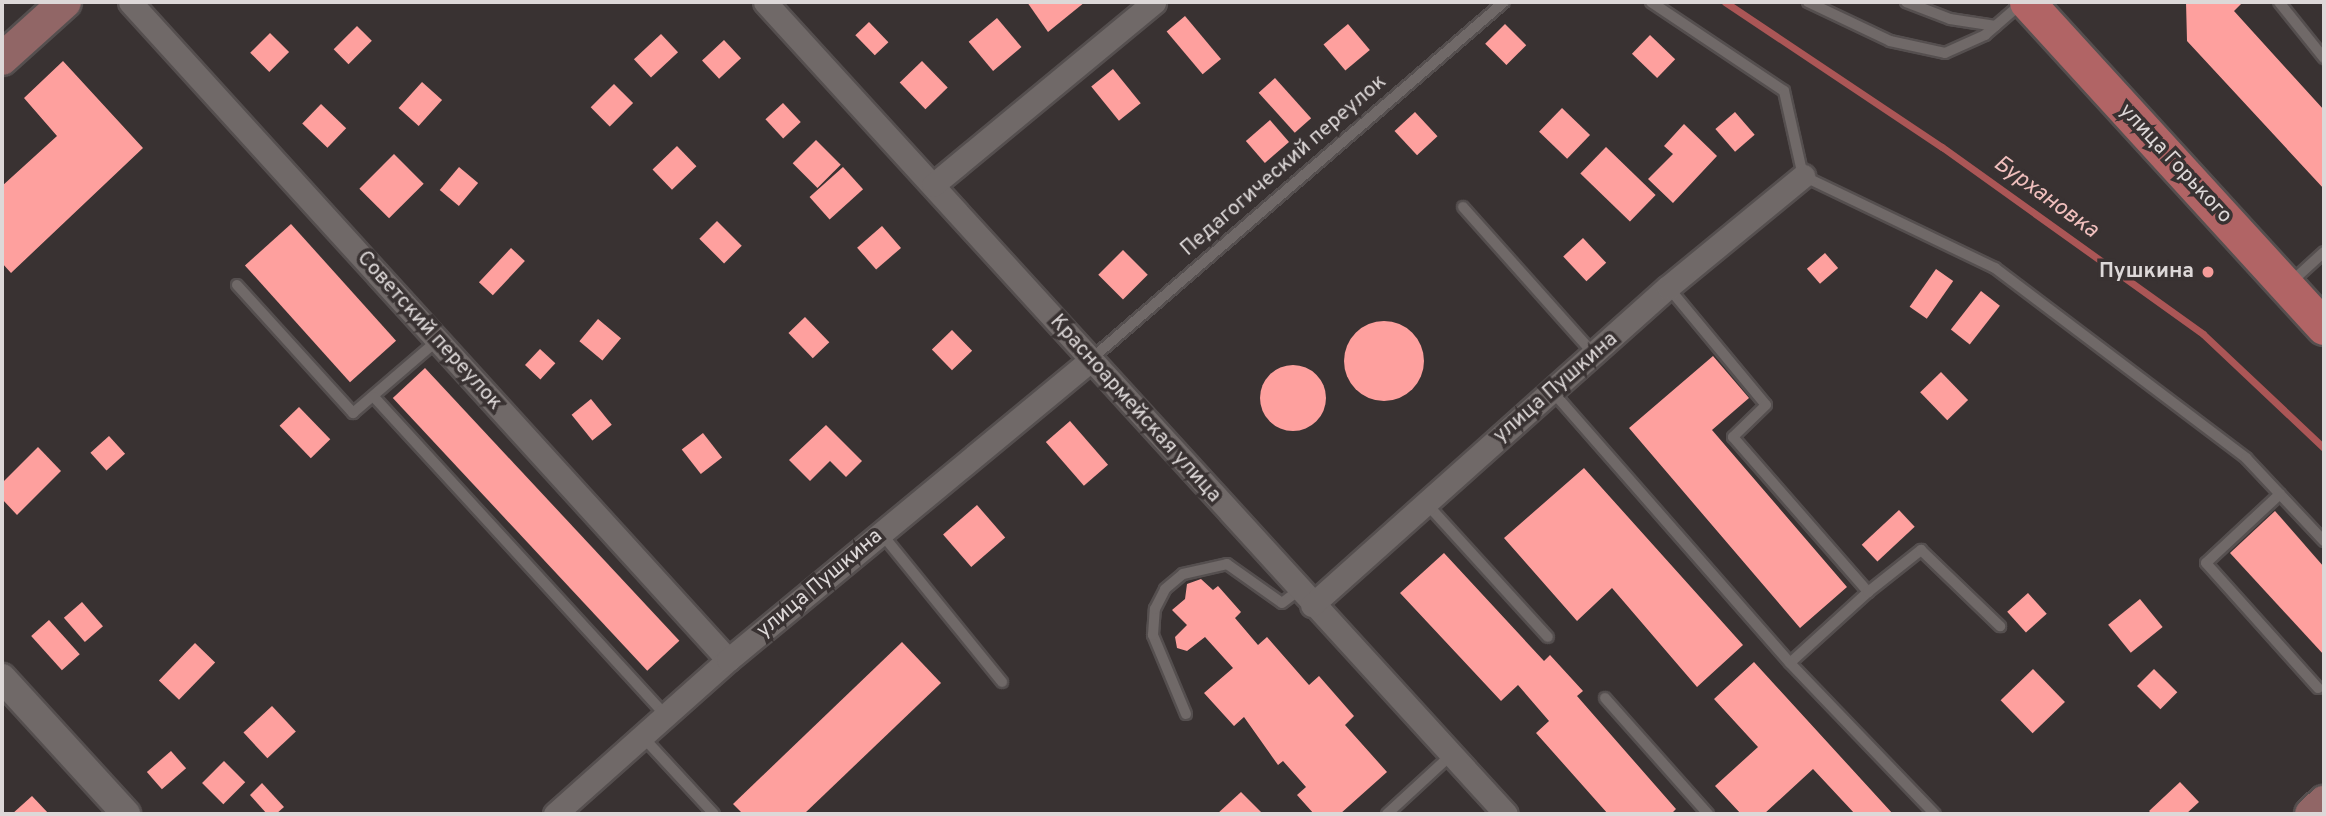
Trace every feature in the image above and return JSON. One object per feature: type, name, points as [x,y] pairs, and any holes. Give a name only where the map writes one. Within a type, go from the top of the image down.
[{"type":"main road","points":[[2,59],[65,2]]},
{"type":"main road","name":"улица Горького","points":[[2025,2],[2324,327]]},
{"type":"main road","points":[[2311,814],[2324,802]]},
{"type":"street","name":"Советский переулок","points":[[130,2],[729,660]]},
{"type":"street","name":"Красноармейская улица","points":[[765,2],[1305,597],[1507,814]]},
{"type":"street","points":[[933,185],[1154,2]]},
{"type":"street","name":"улица Пушкина","points":[[1305,597],[1426,503],[1668,287],[1803,176]]},
{"type":"street","name":"улица Пушкина","points":[[555,814],[729,660],[1090,360]]},
{"type":"street","points":[[2,678],[127,814]]},
{"type":"lane","name":"Педагогический переулок","points":[[1090,360],[1504,2]]},
{"type":"lane","points":[[1651,2],[1784,91],[1803,176],[1995,268],[2246,458],[2324,541]]},
{"type":"lane","points":[[1808,2],[1891,41],[1945,53],[1995,26],[2025,2]]},
{"type":"lane","points":[[1906,2],[1950,19],[1995,26]]},
{"type":"lane","points":[[2279,2],[2324,58]]},
{"type":"lane","points":[[1464,207],[1594,354]]},
{"type":"lane","points":[[2287,286],[2324,252]]},
{"type":"lane","points":[[237,285],[353,413],[438,340]]},
{"type":"lane","points":[[1668,287],[1766,405],[1733,437],[1868,592]]},
{"type":"lane","points":[[1552,391],[1790,663],[1935,814]]},
{"type":"lane","points":[[374,397],[666,716]]},
{"type":"lane","points":[[2280,494],[2206,563],[2318,688]]},
{"type":"lane","points":[[1426,503],[1548,637]]},
{"type":"lane","points":[[881,533],[1002,682]]},
{"type":"lane","points":[[1790,663],[1868,592],[1921,550],[2000,626]]},
{"type":"lane","points":[[1186,714],[1153,635],[1154,609],[1166,589],[1183,575],[1227,564],[1282,603],[1305,597]]},
{"type":"lane","points":[[1605,698],[1708,814]]},
{"type":"lane","points":[[642,736],[714,814]]},
{"type":"lane","points":[[1387,814],[1452,754]]},
{"type":"building","points":[[1027,2],[1085,2],[1048,32]]},
{"type":"building","points":[[2186,2],[2243,2],[2234,11],[2324,110],[2324,189],[2187,41]]},
{"type":"building","points":[[1185,16],[1221,59],[1203,74],[1167,31]]},
{"type":"building","points":[[997,18],[1021,47],[993,71],[969,42]]},
{"type":"building","points":[[869,22],[888,42],[875,55],[855,35]]},
{"type":"building","points":[[1348,24],[1370,50],[1345,71],[1323,45]]},
{"type":"building","points":[[1505,24],[1526,45],[1506,65],[1485,44]]},
{"type":"building","points":[[357,26],[372,41],[349,64],[334,49]]},
{"type":"building","points":[[270,33],[289,52],[269,72],[250,53]]},
{"type":"building","points":[[661,34],[678,52],[651,78],[634,59]]},
{"type":"building","points":[[1650,35],[1675,59],[1657,78],[1632,54]]},
{"type":"building","points":[[724,40],[741,58],[719,79],[702,60]]},
{"type":"building","points":[[63,61],[143,148],[11,273],[2,263],[2,186],[57,136],[24,98]]},
{"type":"building","points":[[922,61],[948,88],[925,109],[900,83]]},
{"type":"building","points":[[1113,69],[1141,103],[1119,121],[1091,87]]},
{"type":"building","points":[[1275,78],[1311,118],[1295,133],[1259,93]]},
{"type":"building","points":[[422,82],[442,100],[419,126],[399,108]]},
{"type":"building","points":[[614,84],[633,103],[610,126],[591,107]]},
{"type":"building","points":[[783,103],[801,122],[783,138],[765,119]]},
{"type":"building","points":[[321,104],[346,128],[327,148],[302,123]]},
{"type":"building","points":[[1562,108],[1590,135],[1567,159],[1539,132]]},
{"type":"building","points":[[1415,112],[1438,136],[1417,155],[1395,131]]},
{"type":"building","points":[[1735,112],[1755,135],[1735,152],[1715,129]]},
{"type":"building","points":[[1270,120],[1289,142],[1265,163],[1246,141]]},
{"type":"building","points":[[1684,124],[1717,156],[1673,203],[1648,179],[1673,154],[1664,146]]},
{"type":"building","points":[[816,140],[841,165],[817,188],[793,163]]},
{"type":"building","points":[[677,146],[696,166],[672,190],[653,170]]},
{"type":"building","points":[[1606,147],[1656,195],[1630,222],[1580,174]]},
{"type":"building","points":[[394,154],[424,184],[389,218],[359,189]]},
{"type":"building","points":[[459,167],[478,183],[459,206],[440,190]]},
{"type":"building","points":[[843,167],[863,189],[830,219],[810,197]]},
{"type":"building","points":[[717,221],[742,246],[724,263],[699,239]]},
{"type":"building","points":[[291,224],[396,341],[350,382],[245,265]]},
{"type":"building","points":[[882,226],[901,248],[876,270],[857,248]]},
{"type":"building","points":[[1583,238],[1606,263],[1586,281],[1563,256]]},
{"type":"building","points":[[511,248],[525,261],[493,295],[479,282]]},
{"type":"building","points":[[1123,250],[1148,275],[1123,299],[1098,275]]},
{"type":"building","points":[[1825,253],[1838,268],[1820,284],[1807,269]]},
{"type":"building","points":[[1936,269],[1953,281],[1927,319],[1910,307]]},
{"type":"building","points":[[1981,291],[2000,306],[1970,344],[1951,330]]},
{"type":"building","points":[[805,317],[829,342],[813,358],[788,333]]},
{"type":"building","points":[[598,319],[621,338],[602,360],[579,341]]},
{"type":"building","points":[[1384,321],[1399,324],[1412,333],[1421,346],[1424,361],[1421,376],[1412,389],[1399,398],[1384,401],[1369,398],[1356,389],[1347,376],[1344,361],[1347,346],[1356,333],[1369,324]]},
{"type":"building","points":[[952,330],[972,351],[952,370],[932,349]]},
{"type":"building","points":[[540,349],[555,363],[540,379],[525,365]]},
{"type":"building","points":[[1713,356],[1749,398],[1712,430],[1847,587],[1800,628],[1629,428]]},
{"type":"building","points":[[1299,365],[1317,374],[1324,385],[1324,411],[1317,422],[1306,429],[1287,431],[1269,422],[1262,411],[1260,392],[1269,374],[1280,367]]},
{"type":"building","points":[[425,368],[679,641],[647,671],[393,398]]},
{"type":"building","points":[[1941,372],[1968,400],[1947,420],[1920,392]]},
{"type":"building","points":[[591,399],[612,425],[592,440],[572,415]]},
{"type":"building","points":[[299,407],[330,439],[311,458],[280,426]]},
{"type":"building","points":[[1070,421],[1108,465],[1084,486],[1046,442]]},
{"type":"building","points":[[826,425],[862,461],[846,477],[830,461],[810,481],[789,460]]},
{"type":"building","points":[[703,433],[722,457],[701,474],[682,450]]},
{"type":"building","points":[[109,436],[125,454],[106,471],[90,453]]},
{"type":"building","points":[[38,447],[61,471],[17,515],[2,499],[2,483]]},
{"type":"building","points":[[1584,468],[1743,645],[1697,687],[1612,588],[1577,621],[1504,538]]},
{"type":"building","points":[[977,505],[1005,537],[971,567],[943,535]]},
{"type":"building","points":[[1899,510],[1915,527],[1877,562],[1862,545]]},
{"type":"building","points":[[2275,511],[2324,567],[2324,655],[2230,553]]},
{"type":"building","points":[[1444,553],[1544,661],[1550,655],[1583,691],[1577,696],[1676,809],[1671,814],[1608,814],[1536,733],[1549,721],[1518,685],[1501,701],[1400,593]]},
{"type":"building","points":[[1201,579],[1213,590],[1218,586],[1241,612],[1235,618],[1258,645],[1267,637],[1309,685],[1319,676],[1354,716],[1345,725],[1387,772],[1340,814],[1314,814],[1297,795],[1306,787],[1283,761],[1278,765],[1244,717],[1234,726],[1204,693],[1233,668],[1205,637],[1187,651],[1177,648],[1175,637],[1187,625],[1172,610],[1185,599],[1187,584]]},
{"type":"building","points":[[2028,593],[2047,614],[2026,633],[2007,612]]},
{"type":"building","points":[[2140,599],[2163,627],[2131,653],[2108,625]]},
{"type":"building","points":[[82,602],[103,626],[85,642],[64,618]]},
{"type":"building","points":[[49,620],[80,654],[62,670],[31,636]]},
{"type":"building","points":[[902,642],[941,683],[804,814],[743,814],[733,804]]},
{"type":"building","points":[[195,643],[215,662],[179,700],[159,680]]},
{"type":"building","points":[[1754,662],[1893,814],[1855,814],[1813,769],[1764,814],[1741,814],[1715,786],[1758,747],[1714,699]]},
{"type":"building","points":[[2033,669],[2065,702],[2033,733],[2001,700]]},
{"type":"building","points":[[2154,669],[2177,692],[2160,709],[2137,686]]},
{"type":"building","points":[[272,706],[296,732],[267,758],[243,733]]},
{"type":"building","points":[[171,751],[186,768],[162,789],[147,772]]},
{"type":"building","points":[[224,761],[245,782],[223,804],[202,783]]},
{"type":"building","points":[[2180,782],[2199,802],[2186,814],[2152,814],[2149,811]]},
{"type":"building","points":[[262,783],[284,807],[276,814],[267,814],[250,795]]},
{"type":"building","points":[[1241,792],[1263,814],[1217,814]]},
{"type":"building","points":[[32,796],[49,814],[12,814]]},
{"type":"waterway","name":"Бурхановка","points":[[1725,2],[1942,147],[2203,334],[2324,448]]},
{"type":"place","name":"Пушкина","points":[[2208,272]]}]
